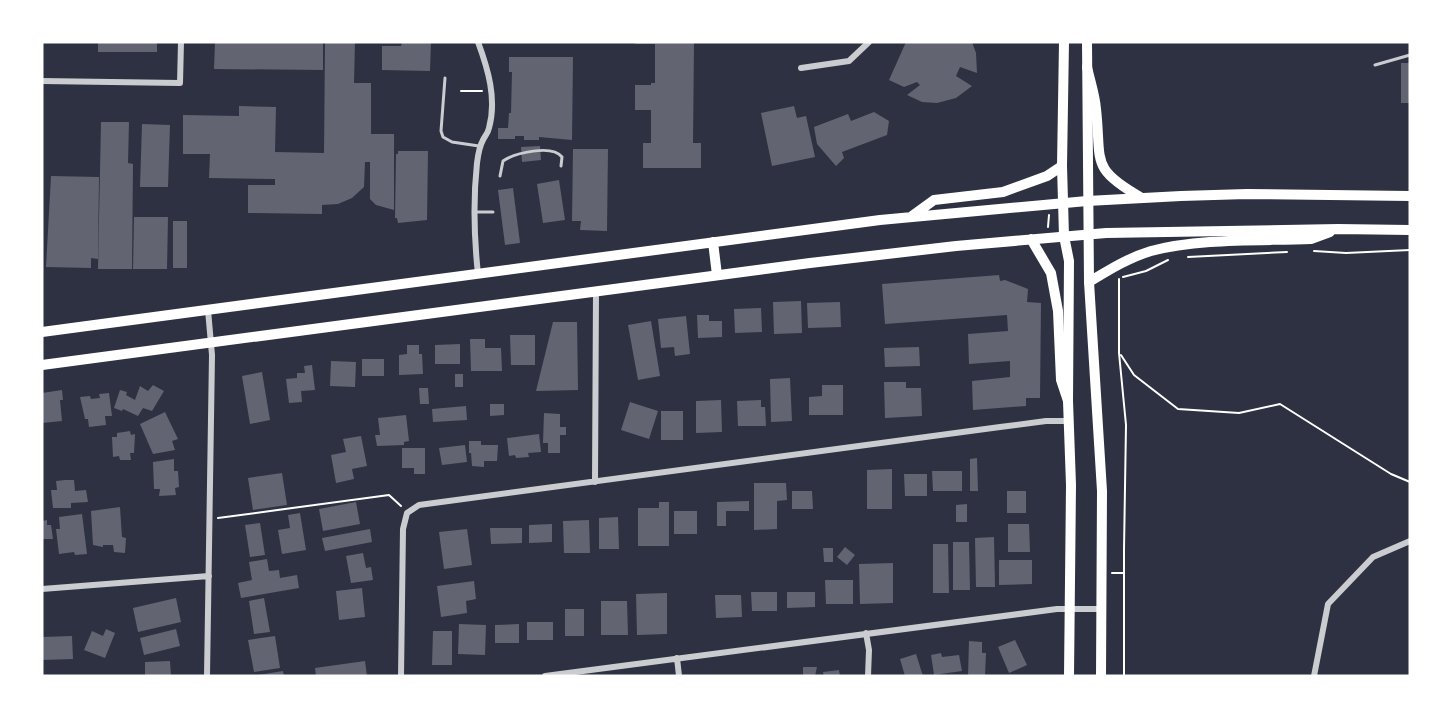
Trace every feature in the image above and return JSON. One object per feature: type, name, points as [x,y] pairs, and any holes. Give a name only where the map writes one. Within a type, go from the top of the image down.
[{"type":"main road","points":[[1064,42],[1062,166],[1064,236],[1069,261],[1069,676]]},
{"type":"main road","points":[[1087,42],[1089,282],[1102,491],[1101,676]]},
{"type":"main road","points":[[1087,67],[1096,110],[1100,160],[1118,184],[1144,199]]},
{"type":"main road","points":[[910,217],[934,200],[1003,192],[1047,176],[1062,166]]},
{"type":"main road","points":[[42,332],[910,217],[1087,201],[1247,194],[1410,195]]},
{"type":"main road","points":[[1089,282],[1125,261],[1182,244],[1311,239],[1338,229]]},
{"type":"main road","points":[[42,365],[885,253],[1088,234],[1338,229],[1410,230]]},
{"type":"main road","points":[[1031,239],[1051,273],[1058,311],[1061,380],[1068,401]]},
{"type":"main road","points":[[712,242],[717,275]]},
{"type":"street","points":[[42,81],[180,83],[181,42]]},
{"type":"street","points":[[478,42],[487,68],[491,91],[489,132],[480,146],[477,161],[474,212],[478,274]]},
{"type":"street","points":[[801,68],[849,61],[869,42]]},
{"type":"street","points":[[595,482],[596,291]]},
{"type":"street","points":[[207,676],[211,344],[208,310]]},
{"type":"street","points":[[401,676],[403,529],[407,513],[419,506],[1011,426],[1070,421]]},
{"type":"street","points":[[1314,676],[1328,604],[1373,556],[1410,541]]},
{"type":"street","points":[[42,589],[209,576]]},
{"type":"street","points":[[544,676],[1070,608],[1101,609]]},
{"type":"street","points":[[866,633],[869,650],[868,676]]},
{"type":"street","points":[[677,658],[678,676]]},
{"type":"lane","points":[[1375,65],[1410,56]]},
{"type":"lane","points":[[445,78],[441,131],[443,137],[453,142],[480,146]]},
{"type":"lane","points":[[500,176],[503,161],[513,154],[550,150],[559,152],[562,157],[561,166]]},
{"type":"lane","points":[[474,212],[493,212]]},
{"type":"path","points":[[461,91],[477,91]]},
{"type":"path","points":[[1050,204],[1048,224],[1050,238]]},
{"type":"path","points":[[1307,251],[1346,253],[1410,250]]},
{"type":"path","points":[[1178,257],[1293,252]]},
{"type":"path","points":[[1124,676],[1126,425],[1119,352],[1119,279],[1146,271],[1170,259]]},
{"type":"path","points":[[1119,352],[1134,375],[1178,409],[1239,414],[1280,404],[1391,474],[1410,482]]},
{"type":"path","points":[[210,518],[389,495],[407,513]]},
{"type":"path","points":[[1112,573],[1124,573]]},
{"type":"building","points":[[98,42],[157,42],[157,52],[98,52]]},
{"type":"building","points":[[215,42],[323,42],[323,70],[214,69]]},
{"type":"building","points":[[325,42],[355,42],[354,83],[371,83],[371,134],[394,134],[394,210],[376,205],[370,199],[370,162],[365,162],[364,187],[352,198],[338,204],[322,205],[322,214],[248,213],[248,185],[275,185],[275,179],[209,178],[210,154],[183,154],[183,115],[239,116],[239,106],[276,107],[275,152],[324,153]]},
{"type":"building","points":[[402,42],[431,42],[430,71],[382,70],[382,46],[401,46]]},
{"type":"building","points":[[635,42],[694,42],[693,143],[701,143],[701,168],[643,168],[643,143],[651,143],[651,110],[635,110],[635,85],[655,83],[655,44],[635,44]]},
{"type":"building","points":[[906,42],[972,42],[976,53],[977,73],[960,67],[956,76],[972,86],[956,98],[937,103],[922,102],[907,95],[920,85],[917,82],[904,87],[889,80]]},
{"type":"building","points":[[509,57],[573,57],[572,140],[539,137],[539,140],[524,140],[524,136],[515,136],[515,139],[498,139],[498,128],[508,128],[509,113],[511,113],[512,72],[509,72]]},
{"type":"building","points":[[1401,63],[1410,63],[1410,103],[1401,103]]},
{"type":"building","points":[[794,106],[797,118],[806,116],[815,157],[772,166],[761,113]]},
{"type":"building","points":[[874,112],[889,121],[887,135],[842,152],[844,158],[836,166],[817,144],[814,127],[848,114],[851,121]]},
{"type":"building","points":[[101,122],[129,122],[128,163],[133,164],[132,269],[98,269]]},
{"type":"building","points":[[142,124],[170,125],[168,187],[140,187]]},
{"type":"building","points":[[540,146],[541,160],[522,162],[521,147]]},
{"type":"building","points":[[573,149],[608,149],[607,231],[580,230],[581,221],[572,221]]},
{"type":"building","points":[[398,151],[428,151],[427,220],[398,223],[395,218],[396,154]]},
{"type":"building","points":[[51,176],[99,177],[98,259],[91,258],[91,268],[46,267]]},
{"type":"building","points":[[559,180],[565,220],[543,223],[537,184]]},
{"type":"building","points":[[513,188],[520,243],[505,245],[498,190]]},
{"type":"building","points":[[134,217],[168,217],[167,269],[133,269]]},
{"type":"building","points":[[173,221],[187,221],[187,268],[173,268]]},
{"type":"building","points":[[999,275],[1000,281],[1005,280],[1028,289],[1027,302],[1041,303],[1040,398],[1026,398],[1026,406],[973,410],[972,381],[1010,377],[1010,361],[969,364],[968,334],[1008,331],[1007,315],[885,324],[882,284]]},
{"type":"building","points":[[801,301],[802,333],[774,334],[773,302]]},
{"type":"building","points":[[840,302],[841,327],[808,328],[807,303]]},
{"type":"building","points":[[761,308],[762,332],[735,333],[734,309]]},
{"type":"building","points":[[697,315],[709,315],[709,321],[722,321],[722,337],[698,338]]},
{"type":"building","points":[[686,316],[690,354],[675,356],[674,347],[661,348],[658,319]]},
{"type":"building","points":[[651,321],[660,376],[638,380],[628,325]]},
{"type":"building","points":[[553,322],[577,322],[578,390],[536,391]]},
{"type":"building","points":[[510,335],[535,335],[535,365],[511,365]]},
{"type":"building","points":[[470,339],[485,339],[485,348],[501,348],[502,371],[471,371]]},
{"type":"building","points":[[460,344],[460,364],[435,364],[435,345]]},
{"type":"building","points":[[407,345],[419,345],[423,374],[399,375],[399,355],[407,354]]},
{"type":"building","points":[[919,347],[920,366],[885,367],[884,348]]},
{"type":"building","points":[[362,359],[384,359],[384,376],[362,376]]},
{"type":"building","points":[[331,361],[356,362],[355,387],[330,386]]},
{"type":"building","points":[[312,365],[315,390],[301,391],[302,402],[289,403],[286,379],[297,378],[297,373],[305,373],[304,366]]},
{"type":"building","points":[[262,372],[270,420],[250,424],[242,376]]},
{"type":"building","points":[[455,374],[463,374],[463,387],[455,387]]},
{"type":"building","points":[[790,378],[792,421],[771,422],[770,379]]},
{"type":"building","points":[[884,382],[906,382],[906,388],[921,388],[922,416],[885,418]]},
{"type":"building","points":[[153,385],[164,391],[152,411],[143,408],[138,416],[123,409],[122,411],[114,408],[120,390],[127,392],[126,395],[135,400],[140,386],[148,391]]},
{"type":"building","points":[[822,385],[843,385],[843,415],[809,415],[809,397],[822,396]]},
{"type":"building","points":[[419,388],[428,388],[429,404],[420,404]]},
{"type":"building","points":[[62,390],[63,400],[60,400],[62,421],[42,423],[42,393]]},
{"type":"building","points":[[109,393],[112,416],[105,416],[106,425],[89,427],[80,397],[100,398],[99,394]]},
{"type":"building","points":[[721,400],[722,432],[696,433],[696,401]]},
{"type":"building","points":[[761,400],[761,407],[765,407],[766,426],[738,426],[737,401]]},
{"type":"building","points":[[630,402],[658,411],[649,439],[621,430]]},
{"type":"building","points":[[490,404],[504,404],[504,415],[490,416]]},
{"type":"building","points":[[466,406],[467,420],[433,422],[432,409]]},
{"type":"building","points":[[661,411],[683,411],[683,440],[661,440]]},
{"type":"building","points":[[165,412],[178,439],[172,441],[175,450],[153,454],[140,424]]},
{"type":"building","points":[[544,413],[560,414],[560,427],[566,427],[566,435],[560,435],[560,453],[548,453],[548,443],[543,443]]},
{"type":"building","points":[[406,415],[409,441],[404,442],[404,445],[377,446],[375,435],[380,435],[378,418]]},
{"type":"building","points":[[130,431],[131,435],[135,434],[134,453],[130,453],[131,460],[120,460],[119,456],[113,457],[112,437],[117,437],[117,433]]},
{"type":"building","points":[[539,434],[541,452],[528,453],[529,457],[509,456],[507,438]]},
{"type":"building","points":[[361,436],[367,466],[352,469],[354,479],[336,483],[331,455],[346,452],[343,439]]},
{"type":"building","points":[[469,441],[481,441],[481,445],[498,445],[497,461],[484,461],[484,467],[472,466]]},
{"type":"building","points":[[465,445],[467,462],[442,465],[439,448]]},
{"type":"building","points":[[402,448],[425,448],[425,474],[414,474],[414,468],[402,468]]},
{"type":"building","points":[[977,458],[978,491],[970,491],[970,459]]},
{"type":"building","points":[[174,459],[174,471],[178,471],[179,487],[175,488],[176,495],[159,496],[160,489],[154,489],[153,462]]},
{"type":"building","points":[[892,469],[892,509],[867,509],[867,470]]},
{"type":"building","points":[[932,471],[962,471],[962,491],[933,491]]},
{"type":"building","points":[[282,473],[287,505],[253,510],[248,478]]},
{"type":"building","points":[[904,474],[927,474],[927,496],[905,496]]},
{"type":"building","points":[[74,480],[75,491],[86,490],[88,502],[71,503],[71,508],[53,508],[51,490],[57,490],[56,481]]},
{"type":"building","points":[[754,483],[786,483],[787,500],[777,501],[777,529],[754,530]]},
{"type":"building","points":[[792,491],[812,491],[813,509],[792,509]]},
{"type":"building","points":[[1007,491],[1026,491],[1026,513],[1007,513]]},
{"type":"building","points":[[749,501],[749,511],[726,511],[726,526],[717,526],[717,502]]},
{"type":"building","points":[[356,502],[360,524],[323,531],[319,509]]},
{"type":"building","points":[[659,502],[669,502],[669,546],[638,546],[638,508],[659,508]]},
{"type":"building","points":[[967,504],[967,522],[956,522],[956,505]]},
{"type":"building","points":[[120,507],[122,537],[126,538],[125,553],[114,552],[113,545],[103,545],[103,547],[93,545],[91,511]]},
{"type":"building","points":[[674,511],[697,511],[697,534],[674,534]]},
{"type":"building","points":[[300,513],[306,550],[282,554],[278,530],[290,528],[288,515]]},
{"type":"building","points":[[82,514],[87,554],[75,555],[74,552],[59,554],[56,529],[60,529],[59,517]]},
{"type":"building","points":[[618,517],[619,549],[599,549],[599,518]]},
{"type":"building","points":[[47,520],[47,525],[51,525],[53,539],[42,539],[42,521]]},
{"type":"building","points":[[589,520],[590,553],[564,553],[563,521]]},
{"type":"building","points":[[260,523],[265,555],[250,557],[245,525]]},
{"type":"building","points":[[552,524],[552,542],[529,543],[529,525]]},
{"type":"building","points":[[1008,524],[1029,524],[1030,552],[1008,552]]},
{"type":"building","points":[[490,528],[522,528],[522,543],[491,544]]},
{"type":"building","points":[[370,529],[372,542],[325,551],[322,538]]},
{"type":"building","points":[[467,529],[472,565],[444,569],[439,532]]},
{"type":"building","points":[[994,537],[995,587],[976,587],[975,538]]},
{"type":"building","points":[[953,542],[969,542],[970,590],[953,590]]},
{"type":"building","points":[[933,544],[948,544],[949,593],[933,593]]},
{"type":"building","points":[[845,547],[855,555],[847,565],[837,557]]},
{"type":"building","points":[[823,548],[833,548],[833,562],[824,562]]},
{"type":"building","points":[[363,553],[366,568],[371,567],[373,580],[351,583],[346,556]]},
{"type":"building","points":[[267,559],[269,571],[279,570],[280,578],[297,575],[299,588],[241,598],[238,583],[252,580],[249,562]]},
{"type":"building","points":[[999,560],[1032,560],[1032,584],[999,585]]},
{"type":"building","points":[[893,563],[893,603],[860,604],[859,564]]},
{"type":"building","points":[[825,580],[853,580],[853,604],[826,604]]},
{"type":"building","points":[[474,581],[476,599],[466,601],[467,613],[441,617],[437,586]]},
{"type":"building","points":[[362,588],[365,617],[339,620],[336,591]]},
{"type":"building","points":[[751,592],[777,592],[777,611],[752,611]]},
{"type":"building","points":[[787,592],[815,592],[815,607],[787,608]]},
{"type":"building","points":[[667,593],[667,634],[637,635],[636,594]]},
{"type":"building","points":[[715,595],[741,595],[742,617],[716,618]]},
{"type":"building","points":[[176,598],[181,622],[138,632],[133,608]]},
{"type":"building","points":[[264,598],[270,632],[254,634],[249,601]]},
{"type":"building","points":[[601,601],[627,601],[628,635],[601,635]]},
{"type":"building","points":[[565,609],[584,609],[584,636],[565,636]]},
{"type":"building","points":[[527,622],[553,622],[553,640],[527,640]]},
{"type":"building","points":[[459,624],[486,625],[485,655],[458,654]]},
{"type":"building","points":[[519,624],[519,643],[495,643],[495,625]]},
{"type":"building","points":[[106,629],[115,633],[105,658],[84,650],[92,631],[103,636]]},
{"type":"building","points":[[176,629],[180,646],[144,655],[140,638]]},
{"type":"building","points":[[433,631],[452,631],[452,665],[432,665]]},
{"type":"building","points":[[72,636],[73,659],[42,660],[42,637]]},
{"type":"building","points":[[275,636],[280,668],[254,672],[248,640]]},
{"type":"building","points":[[1015,640],[1027,665],[1009,673],[998,647]]},
{"type":"building","points":[[969,641],[982,642],[982,653],[986,653],[985,676],[968,676]]},
{"type":"building","points":[[941,653],[942,657],[959,655],[962,671],[934,675],[931,655]]},
{"type":"building","points":[[916,654],[923,676],[905,676],[900,659]]},
{"type":"building","points":[[170,661],[171,676],[145,676],[145,662]]},
{"type":"building","points":[[365,661],[367,676],[316,676],[315,668]]},
{"type":"building","points":[[803,667],[817,667],[815,676],[803,676]]},
{"type":"building","points":[[839,670],[840,676],[824,676],[823,672]]},
{"type":"building","points":[[283,671],[284,676],[258,676],[258,675]]}]
